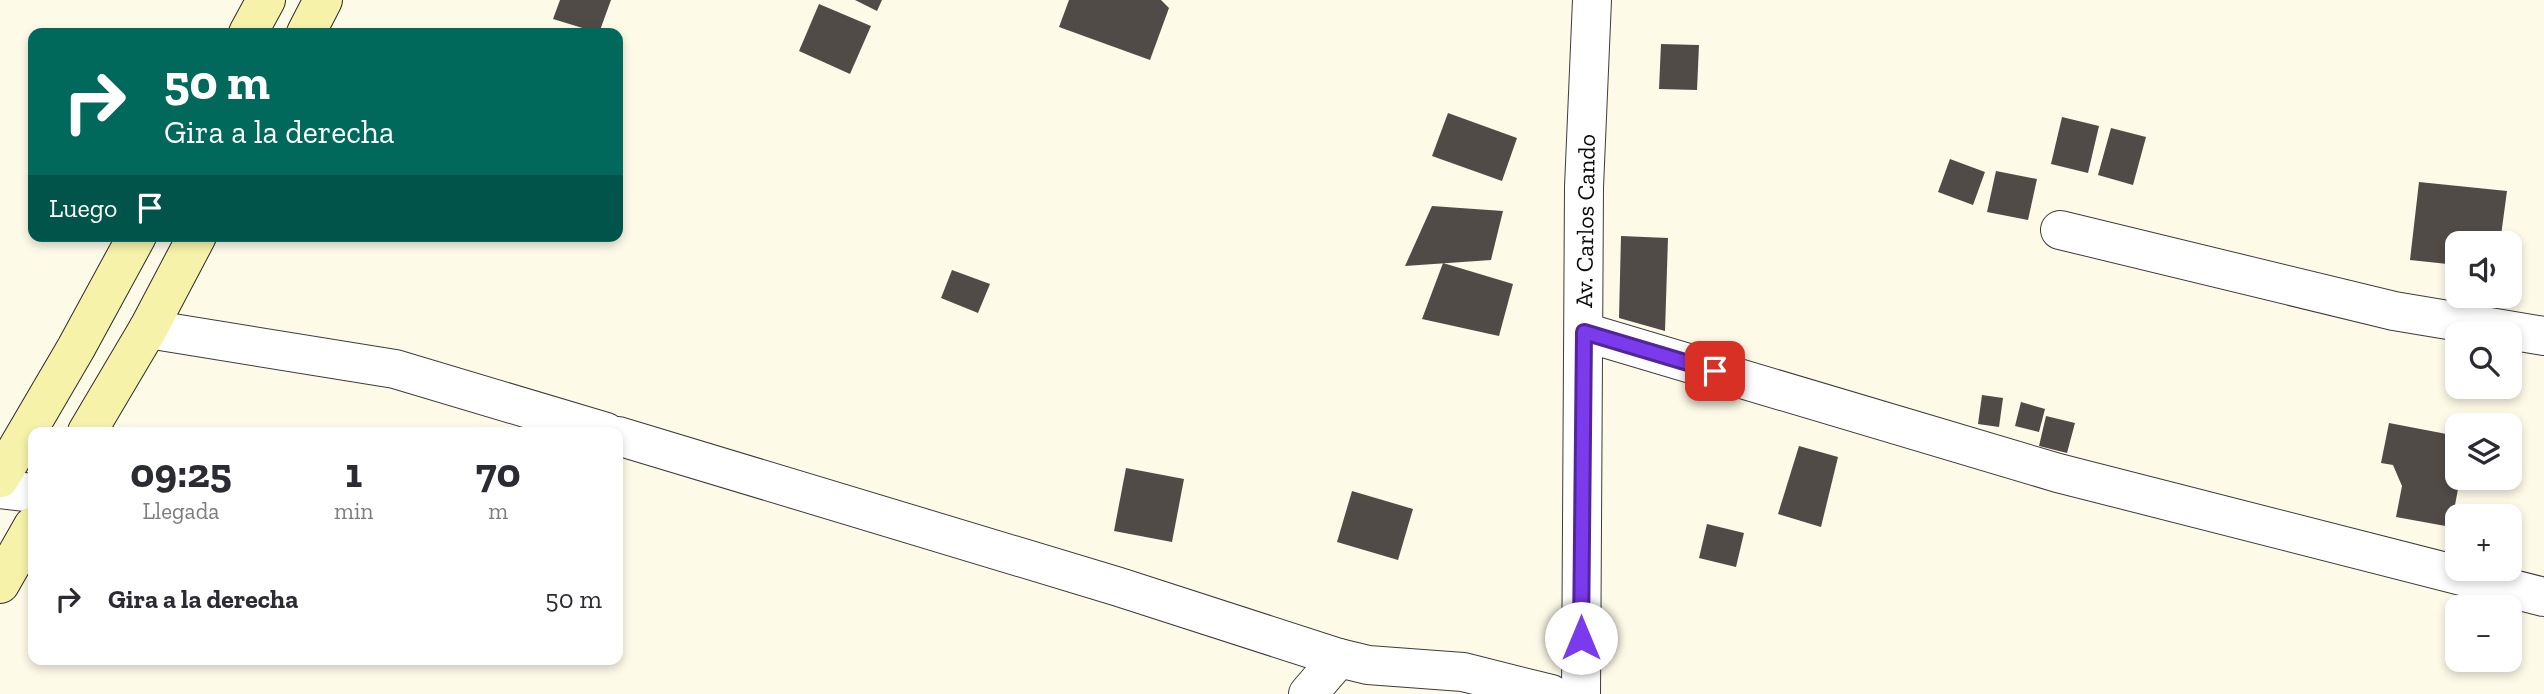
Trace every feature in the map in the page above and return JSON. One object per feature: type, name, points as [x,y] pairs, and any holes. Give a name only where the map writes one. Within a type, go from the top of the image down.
[{"type":"main road","points":[[251,28],[266,0]]},
{"type":"main road","points":[[309,28],[323,0]]},
{"type":"main road","points":[[0,478],[20,433],[133,242]]},
{"type":"main road","points":[[90,427],[148,329],[194,242]]},
{"type":"main road","points":[[0,584],[28,535]]},
{"type":"street","name":"Av. Carlos Cando","points":[[1581,694],[1584,187],[1592,0]]},
{"type":"street","points":[[2060,230],[2395,311],[2544,336]]},
{"type":"street","points":[[148,329],[395,369],[589,427]]},
{"type":"street","points":[[1584,332],[2058,473],[2544,597]]},
{"type":"street","points":[[623,438],[1119,587],[1339,658],[1368,665],[1463,671],[1551,694]]},
{"type":"street","points":[[0,489],[28,492]]},
{"type":"street","points":[[1308,694],[1339,658]]},
{"type":"building","points":[[560,0],[611,0],[601,28],[583,28],[553,19]]},
{"type":"building","points":[[855,0],[882,0],[877,11]]},
{"type":"building","points":[[1069,0],[1161,0],[1169,8],[1150,60],[1059,27]]},
{"type":"building","points":[[819,4],[871,26],[850,74],[799,51]]},
{"type":"building","points":[[1661,44],[1699,45],[1697,90],[1659,89]]},
{"type":"building","points":[[1448,113],[1517,138],[1502,181],[1432,156]]},
{"type":"building","points":[[2062,117],[2099,126],[2088,173],[2051,164]]},
{"type":"building","points":[[2111,128],[2146,137],[2133,185],[2098,175]]},
{"type":"building","points":[[1950,159],[1985,172],[1973,205],[1938,192]]},
{"type":"building","points":[[1996,171],[2037,179],[2028,220],[1987,212]]},
{"type":"building","points":[[2419,182],[2507,191],[2502,231],[2445,231],[2445,264],[2410,260]]},
{"type":"building","points":[[1432,206],[1503,211],[1491,260],[1405,266]]},
{"type":"building","points":[[1621,236],[1668,238],[1665,331],[1619,318]]},
{"type":"building","points":[[1443,263],[1513,284],[1499,336],[1422,319]]},
{"type":"building","points":[[952,270],[990,284],[978,313],[941,298]]},
{"type":"building","points":[[1982,395],[2003,398],[1999,427],[1978,424]]},
{"type":"building","points":[[2021,402],[2045,409],[2039,432],[2015,426]]},
{"type":"building","points":[[2046,416],[2075,423],[2067,453],[2039,446]]},
{"type":"building","points":[[2389,423],[2445,434],[2445,490],[2458,490],[2455,504],[2445,504],[2445,526],[2396,517],[2402,486],[2393,465],[2381,463]]},
{"type":"building","points":[[1799,446],[1838,457],[1821,527],[1778,514]]},
{"type":"building","points":[[1126,468],[1184,479],[1172,542],[1114,531]]},
{"type":"building","points":[[1352,491],[1413,509],[1398,560],[1337,542]]},
{"type":"building","points":[[1707,524],[1744,533],[1736,567],[1699,558]]},
{"type":"route","points":[[1581,638],[1584,332],[1715,371]]}]
